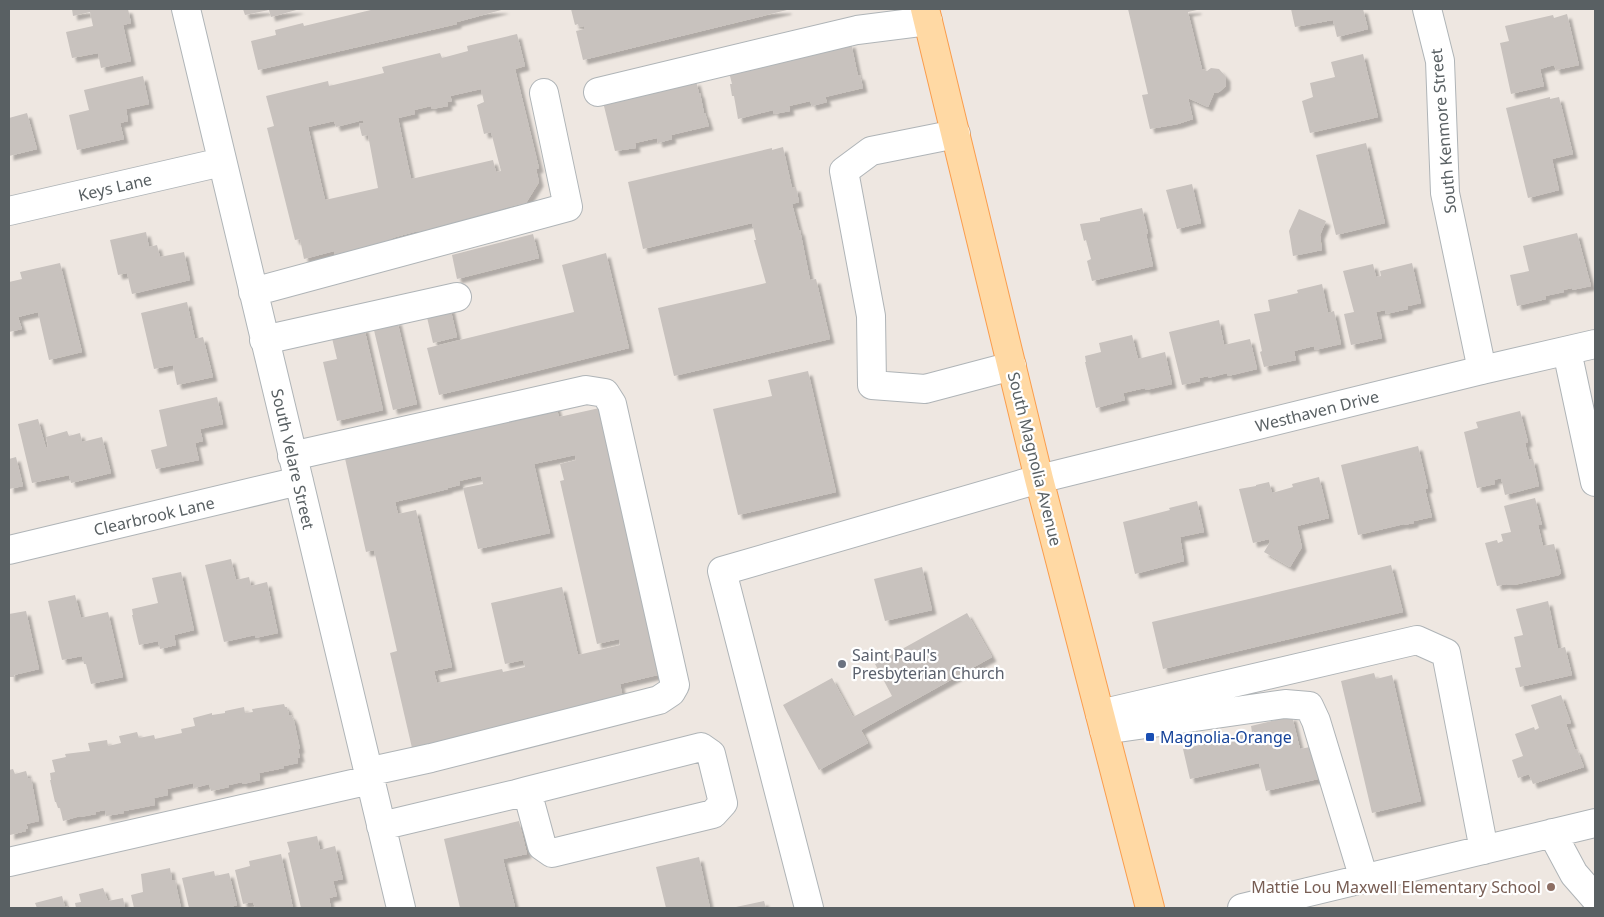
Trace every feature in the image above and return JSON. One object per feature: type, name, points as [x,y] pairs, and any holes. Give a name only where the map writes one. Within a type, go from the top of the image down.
[{"type":"main road","name":"South Magnolia Avenue","points":[[927,15],[1039,479],[1150,908]]},
{"type":"street","name":"South Velare Street","points":[[186,9],[401,908]]},
{"type":"street","name":"South Kenmore Street","points":[[1427,9],[1440,61],[1445,194],[1482,370]]},
{"type":"street","points":[[598,92],[927,15]]},
{"type":"street","points":[[253,292],[568,207],[544,92]]},
{"type":"street","points":[[956,134],[871,151],[844,171],[871,316],[872,385],[925,389],[1012,366]]},
{"type":"street","name":"Keys Lane","points":[[9,212],[222,162]]},
{"type":"street","points":[[264,340],[457,297]]},
{"type":"street","name":"Westhaven Drive","points":[[809,908],[722,571],[1039,479],[1595,344]]},
{"type":"street","points":[[1567,351],[1595,482]]},
{"type":"street","name":"Clearbrook Lane","points":[[9,550],[296,468],[586,390],[605,393],[612,404],[675,685],[671,692],[659,700],[431,758],[369,776],[9,862]]},
{"type":"street","points":[[1102,722],[1417,640],[1446,653],[1484,850]]},
{"type":"street","points":[[1102,722],[1285,704],[1309,706],[1316,721],[1364,879]]},
{"type":"street","points":[[381,826],[701,747],[711,754],[723,803],[713,814],[552,853],[542,846],[527,791]]},
{"type":"street","points":[[1242,908],[1595,822]]},
{"type":"street","points":[[1552,833],[1574,874],[1595,898]]},
{"type":"building","points":[[72,9],[128,9],[131,23],[123,25],[131,61],[101,68],[98,53],[72,58],[66,32],[93,26],[90,12],[73,16]]},
{"type":"building","points":[[243,9],[300,9],[271,17],[269,10],[245,15]]},
{"type":"building","points":[[375,9],[505,9],[457,22],[457,24],[258,70],[251,41],[276,35],[275,30],[303,23],[304,26]]},
{"type":"building","points":[[571,9],[787,10],[583,60],[576,31],[584,29],[584,26],[579,27],[578,24],[575,25]]},
{"type":"building","points":[[1128,9],[1197,9],[1188,12],[1202,69],[1207,71],[1211,68],[1219,69],[1226,77],[1226,86],[1219,92],[1214,93],[1208,107],[1188,98],[1193,119],[1150,129],[1142,95],[1148,94]]},
{"type":"building","points":[[1291,9],[1363,9],[1368,29],[1337,37],[1333,20],[1295,27]]},
{"type":"building","points":[[1567,14],[1579,65],[1556,70],[1554,65],[1540,69],[1544,86],[1511,94],[1500,43],[1509,41],[1505,26],[1553,15],[1554,18]]},
{"type":"building","points":[[517,34],[525,66],[515,69],[539,168],[536,169],[539,182],[526,203],[504,208],[506,213],[419,234],[418,231],[392,238],[393,240],[335,255],[334,251],[304,259],[300,239],[295,240],[267,128],[274,126],[266,96],[328,81],[329,86],[384,73],[382,67],[440,53],[442,58],[468,51],[467,46]],"holes":[[[481,89],[484,102],[477,105],[484,134],[491,132],[501,171],[496,172],[493,160],[411,179],[398,118],[415,114],[414,110],[431,106],[432,109],[448,106],[447,102],[452,101],[450,96]],[[363,120],[364,123],[359,124],[362,136],[368,135],[378,188],[325,200],[308,127],[334,121],[336,127]]]},
{"type":"building","points":[[851,43],[858,76],[860,75],[863,88],[825,97],[827,102],[812,106],[810,101],[789,106],[790,111],[774,114],[773,110],[738,119],[734,96],[732,96],[729,72]]},
{"type":"building","points":[[1363,54],[1378,117],[1310,133],[1302,101],[1313,97],[1310,83],[1335,77],[1331,62]]},
{"type":"building","points":[[143,76],[149,104],[126,109],[128,121],[120,123],[124,139],[77,150],[69,115],[89,110],[84,90]]},
{"type":"building","points":[[696,81],[709,126],[671,135],[672,139],[658,143],[657,138],[635,143],[636,148],[615,151],[603,102]]},
{"type":"building","points":[[1550,97],[1550,99],[1559,97],[1573,154],[1552,159],[1559,190],[1528,198],[1506,108]]},
{"type":"building","points":[[27,113],[37,149],[9,156],[9,118]]},
{"type":"building","points":[[1366,143],[1385,223],[1336,235],[1316,155]]},
{"type":"building","points":[[783,147],[792,188],[796,187],[799,202],[792,204],[800,230],[810,280],[816,279],[830,339],[674,376],[658,308],[766,283],[754,240],[756,240],[752,223],[643,249],[628,182]]},
{"type":"building","points":[[1192,184],[1201,223],[1177,229],[1166,190]]},
{"type":"building","points":[[1142,208],[1153,266],[1092,281],[1087,261],[1091,259],[1080,224],[1100,221],[1100,218]]},
{"type":"building","points":[[1299,209],[1326,221],[1320,235],[1322,250],[1293,256],[1289,231]]},
{"type":"building","points":[[146,232],[149,247],[157,245],[160,257],[184,252],[190,280],[132,294],[127,273],[118,275],[110,240]]},
{"type":"building","points":[[1577,233],[1591,286],[1563,290],[1564,292],[1545,296],[1546,299],[1517,306],[1510,275],[1529,271],[1523,246]]},
{"type":"building","points":[[533,234],[539,258],[457,279],[452,255]]},
{"type":"building","points":[[606,253],[629,348],[439,395],[427,348],[574,312],[562,265]]},
{"type":"building","points":[[60,263],[82,352],[49,360],[38,312],[18,317],[22,329],[9,332],[9,282],[22,279],[20,272]]},
{"type":"building","points":[[1412,263],[1421,303],[1408,306],[1408,309],[1386,314],[1385,310],[1376,312],[1382,338],[1351,345],[1344,314],[1354,312],[1343,271],[1373,264],[1376,277],[1381,276],[1380,271]]},
{"type":"building","points":[[1322,284],[1328,313],[1334,311],[1341,344],[1315,350],[1314,346],[1294,351],[1296,360],[1264,367],[1254,314],[1270,311],[1268,300],[1298,293],[1297,290]]},
{"type":"building","points":[[187,302],[195,339],[203,337],[213,377],[177,385],[173,365],[154,369],[141,313]]},
{"type":"building","points":[[450,307],[457,337],[433,343],[426,313]]},
{"type":"building","points":[[397,320],[417,404],[393,410],[373,326]]},
{"type":"building","points":[[1219,320],[1224,345],[1250,339],[1257,369],[1228,376],[1227,373],[1208,378],[1208,376],[1199,378],[1200,381],[1182,385],[1169,332]]},
{"type":"building","points":[[364,327],[383,410],[337,421],[323,362],[337,359],[331,334]]},
{"type":"building","points":[[1132,335],[1138,359],[1165,352],[1172,384],[1123,393],[1125,400],[1096,408],[1085,356],[1101,352],[1099,343]]},
{"type":"building","points":[[808,371],[836,492],[738,515],[713,409],[772,396],[768,380]]},
{"type":"building","points":[[217,397],[223,424],[200,429],[203,441],[195,443],[199,460],[156,469],[151,450],[167,446],[159,410]]},
{"type":"building","points":[[555,403],[559,417],[604,407],[666,673],[620,684],[623,698],[412,748],[390,653],[397,651],[374,550],[366,552],[344,454]],"holes":[[[575,455],[576,460],[560,464],[564,480],[560,481],[597,644],[619,639],[620,645],[578,655],[562,587],[491,603],[505,664],[523,660],[525,667],[503,672],[502,669],[437,683],[434,671],[452,667],[416,510],[398,514],[395,502],[448,489],[460,485],[459,481],[481,476],[483,484],[463,488],[478,549],[550,533],[534,464]]]},
{"type":"building","points":[[1520,411],[1528,442],[1525,443],[1529,460],[1533,459],[1539,486],[1505,495],[1501,478],[1494,480],[1495,484],[1477,488],[1464,432],[1478,428],[1476,422]]},
{"type":"building","points":[[38,419],[46,448],[48,447],[46,437],[67,431],[69,436],[80,433],[82,442],[102,437],[111,473],[71,483],[69,475],[32,483],[18,424]]},
{"type":"building","points":[[1418,446],[1428,488],[1425,489],[1432,517],[1414,521],[1414,523],[1358,535],[1341,465]]},
{"type":"building","points":[[16,457],[23,486],[9,489],[9,459]]},
{"type":"building","points":[[1319,477],[1329,518],[1297,526],[1302,547],[1290,567],[1264,552],[1270,542],[1269,539],[1253,543],[1239,489],[1269,482],[1272,493],[1293,487],[1292,484]]},
{"type":"building","points":[[1535,498],[1542,525],[1538,525],[1543,546],[1554,544],[1561,573],[1514,585],[1497,586],[1485,543],[1497,540],[1498,543],[1503,541],[1501,534],[1511,532],[1504,506]]},
{"type":"building","points":[[1197,501],[1204,532],[1180,537],[1184,561],[1135,574],[1123,522]]},
{"type":"building","points":[[231,559],[236,580],[249,577],[251,586],[267,582],[278,633],[255,638],[255,635],[224,642],[205,565]]},
{"type":"building","points":[[1391,565],[1403,612],[1163,669],[1152,622]]},
{"type":"building","points":[[922,567],[932,610],[885,621],[874,579]]},
{"type":"building","points":[[181,572],[194,630],[174,635],[176,645],[160,649],[158,641],[139,645],[132,609],[158,603],[152,578]]},
{"type":"building","points":[[75,595],[81,618],[108,612],[123,677],[91,684],[82,656],[62,660],[48,601]]},
{"type":"building","points":[[1548,601],[1558,649],[1565,647],[1572,675],[1520,687],[1515,668],[1521,667],[1514,637],[1523,635],[1516,609]]},
{"type":"building","points":[[26,611],[39,669],[10,677],[9,614]]},
{"type":"building","points":[[967,613],[992,657],[861,730],[868,743],[819,770],[783,705],[832,678],[853,717],[892,696],[875,664]]},
{"type":"building","points":[[1374,673],[1376,679],[1392,675],[1421,801],[1372,813],[1341,681]]},
{"type":"building","points":[[1561,695],[1571,723],[1566,724],[1575,750],[1577,749],[1584,767],[1533,784],[1529,774],[1518,778],[1512,760],[1523,756],[1515,734],[1534,727],[1535,730],[1539,728],[1531,705]]},
{"type":"building","points":[[284,704],[294,721],[300,749],[298,749],[300,758],[297,758],[298,763],[259,773],[260,780],[243,784],[242,782],[211,791],[209,784],[194,788],[193,783],[167,789],[168,795],[154,798],[155,805],[106,816],[105,810],[95,812],[96,814],[63,821],[60,808],[58,808],[55,802],[50,780],[50,773],[55,772],[52,760],[66,757],[65,754],[90,751],[88,743],[107,740],[108,746],[121,743],[119,736],[137,732],[139,738],[154,735],[155,739],[182,733],[181,729],[195,726],[193,718],[212,713],[212,715],[225,713],[225,711],[244,707],[245,713],[253,712],[252,709]]},
{"type":"building","points":[[1292,716],[1300,749],[1310,747],[1318,779],[1266,791],[1259,763],[1190,779],[1183,749],[1252,732],[1251,726]]},
{"type":"building","points":[[13,769],[15,774],[26,771],[28,778],[31,778],[39,821],[26,824],[28,828],[26,831],[10,835],[9,770]]},
{"type":"building","points":[[519,821],[527,854],[503,859],[515,907],[460,908],[444,839]]},
{"type":"building","points":[[317,836],[320,850],[335,846],[343,879],[333,881],[337,896],[329,898],[331,908],[301,908],[287,842]]},
{"type":"building","points":[[281,854],[293,908],[255,908],[253,902],[243,904],[235,870],[250,866],[249,861]]},
{"type":"building","points":[[699,857],[710,908],[666,908],[656,867]]},
{"type":"building","points":[[170,868],[172,880],[175,880],[181,908],[134,908],[131,895],[143,892],[141,874]]},
{"type":"building","points":[[214,871],[215,876],[229,873],[237,905],[228,908],[189,908],[182,878]]},
{"type":"building","points":[[103,888],[108,901],[123,898],[125,908],[76,908],[75,903],[81,902],[79,894]]},
{"type":"building","points":[[62,896],[65,907],[69,906],[69,908],[37,908],[35,903]]},
{"type":"building","points":[[764,901],[766,908],[736,907]]},
{"type":"place","name":"Saint Paul's Presbyterian Church","points":[[842,664]]},
{"type":"place","name":"Magnolia-Orange","points":[[1150,737]]},
{"type":"place","name":"Mattie Lou Maxwell Elementary School","points":[[1551,887]]}]
